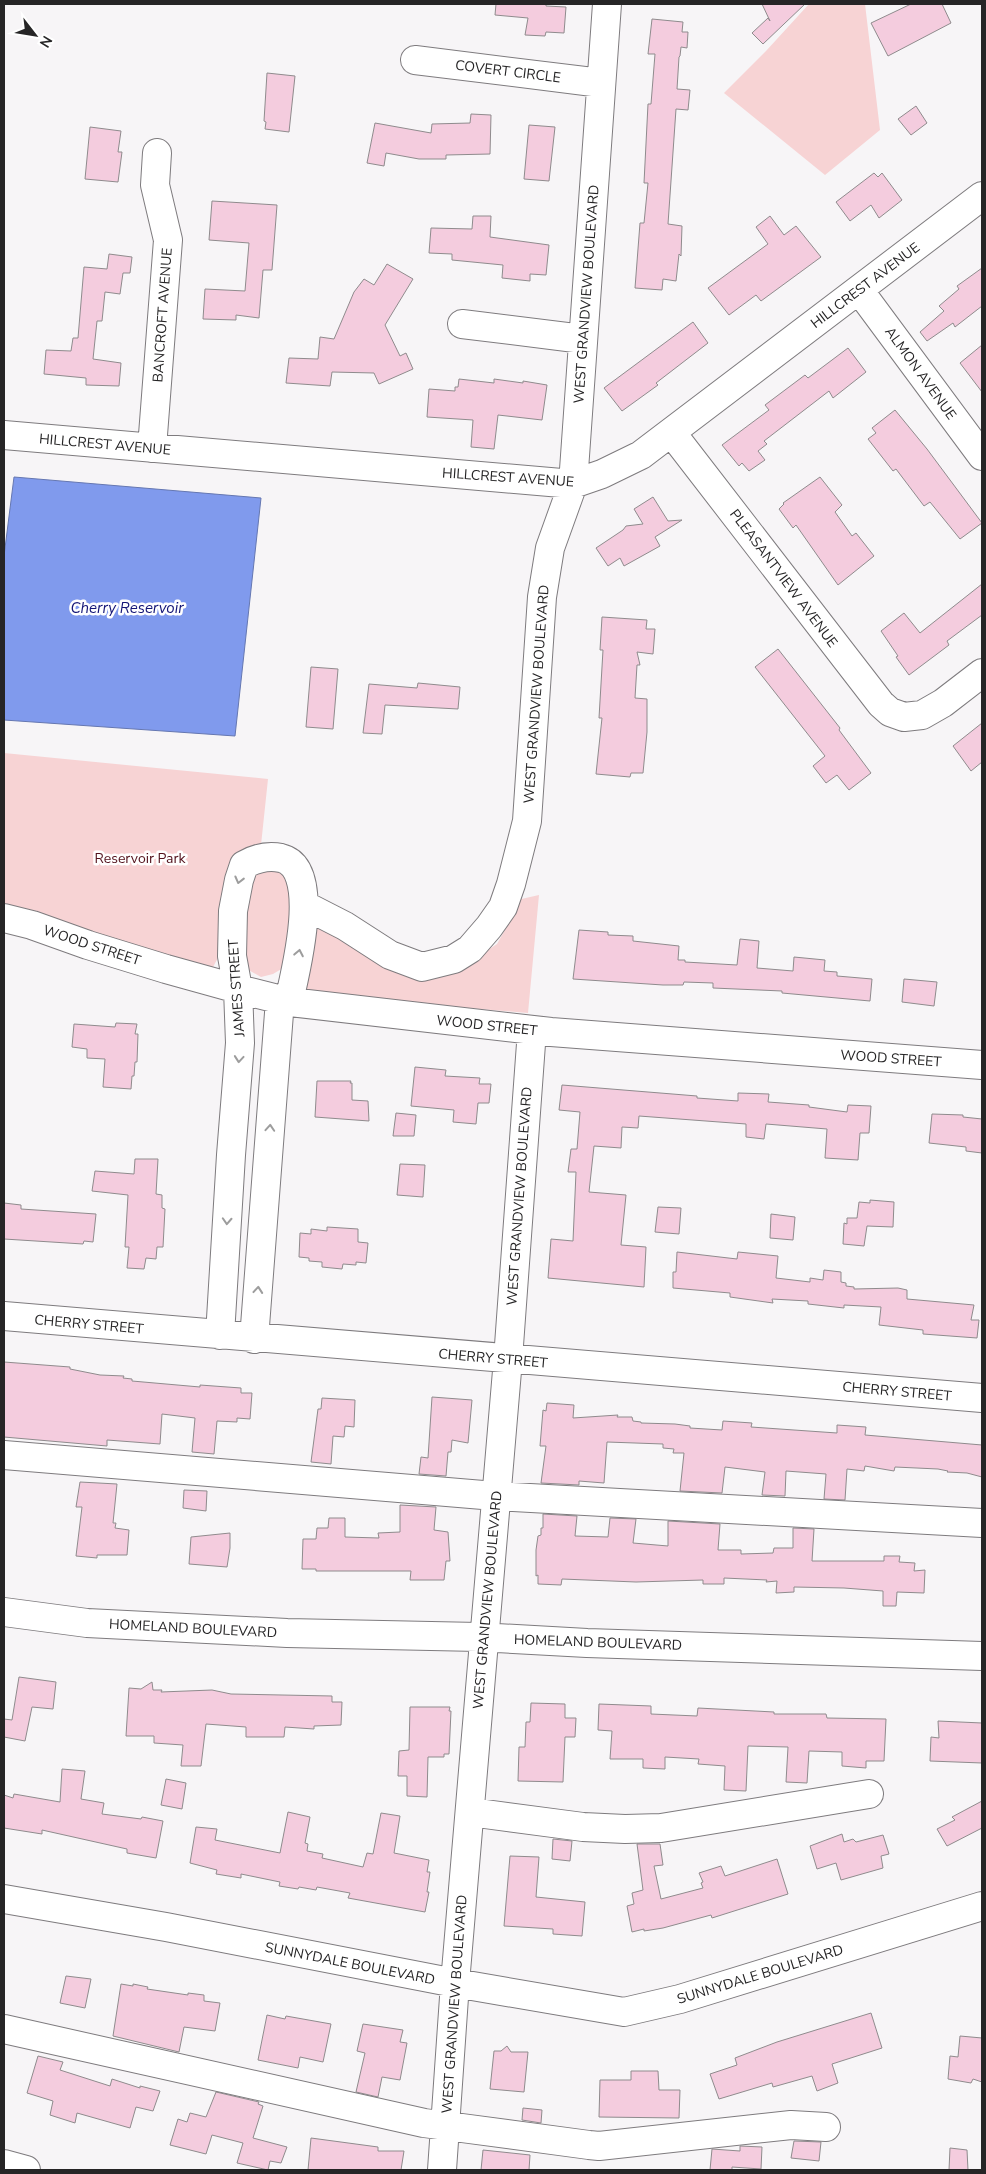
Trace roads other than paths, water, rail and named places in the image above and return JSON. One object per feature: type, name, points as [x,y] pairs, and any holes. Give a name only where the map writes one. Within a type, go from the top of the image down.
[{"type":"street","name":"WEST GRANDVIEW BOULEVARD","points":[[304,905],[345,926],[390,955],[422,967],[454,959],[470,949],[503,907],[511,884],[526,821],[542,597],[550,548],[573,484],[607,4]]},
{"type":"street","name":"COVERT CIRCLE","points":[[416,60],[601,83]]},
{"type":"street","name":"BANCROFT AVENUE","points":[[152,448],[168,240],[155,185],[157,153]]},
{"type":"street","name":"HILLCREST AVENUE","points":[[4,435],[573,484],[622,465],[641,455],[982,196]]},
{"type":"street","name":"ALMON AVENUE","points":[[859,290],[982,456]]},
{"type":"street","points":[[462,324],[583,338]]},
{"type":"street","name":"PLEASANTVIEW AVENUE","points":[[671,432],[881,704],[890,712],[904,717],[922,714],[943,703],[982,673]]},
{"type":"street","name":"JAMES STREET","points":[[220,1335],[240,1043],[238,989],[232,956],[233,911],[244,865],[256,858],[275,857],[285,859],[298,872],[304,905],[300,949],[285,1000],[254,1339]]},
{"type":"street","name":"WOOD STREET","points":[[4,918],[238,989],[285,1000],[532,1030],[982,1065]]},
{"type":"street","name":"WEST GRANDVIEW BOULEVARD","points":[[442,2170],[483,1637],[508,1359],[532,1030]]},
{"type":"street","name":"CHERRY STREET","points":[[4,1316],[254,1339],[982,1398]]},
{"type":"street","points":[[4,1455],[495,1496],[982,1523]]},
{"type":"street","name":"HOMELAND BOULEVARD","points":[[4,1612],[87,1623],[306,1634],[483,1637],[587,1643],[982,1656]]},
{"type":"street","points":[[470,1812],[583,1827],[661,1828],[869,1794]]},
{"type":"street","name":"SUNNYDALE BOULEVARD","points":[[4,1899],[166,1927],[455,1983],[624,2012],[689,1996],[982,1906]]},
{"type":"street","points":[[4,2029],[445,2127],[599,2146],[791,2125],[826,2127]]},
{"type":"street","points":[[4,2164],[26,2170]]},
{"type":"water","name":"Cherry Reservoir","points":[[14,477],[261,498],[235,736],[4,720],[4,556]]},
{"type":"park label","name":"Reservoir Park","points":[[140,858]]}]
